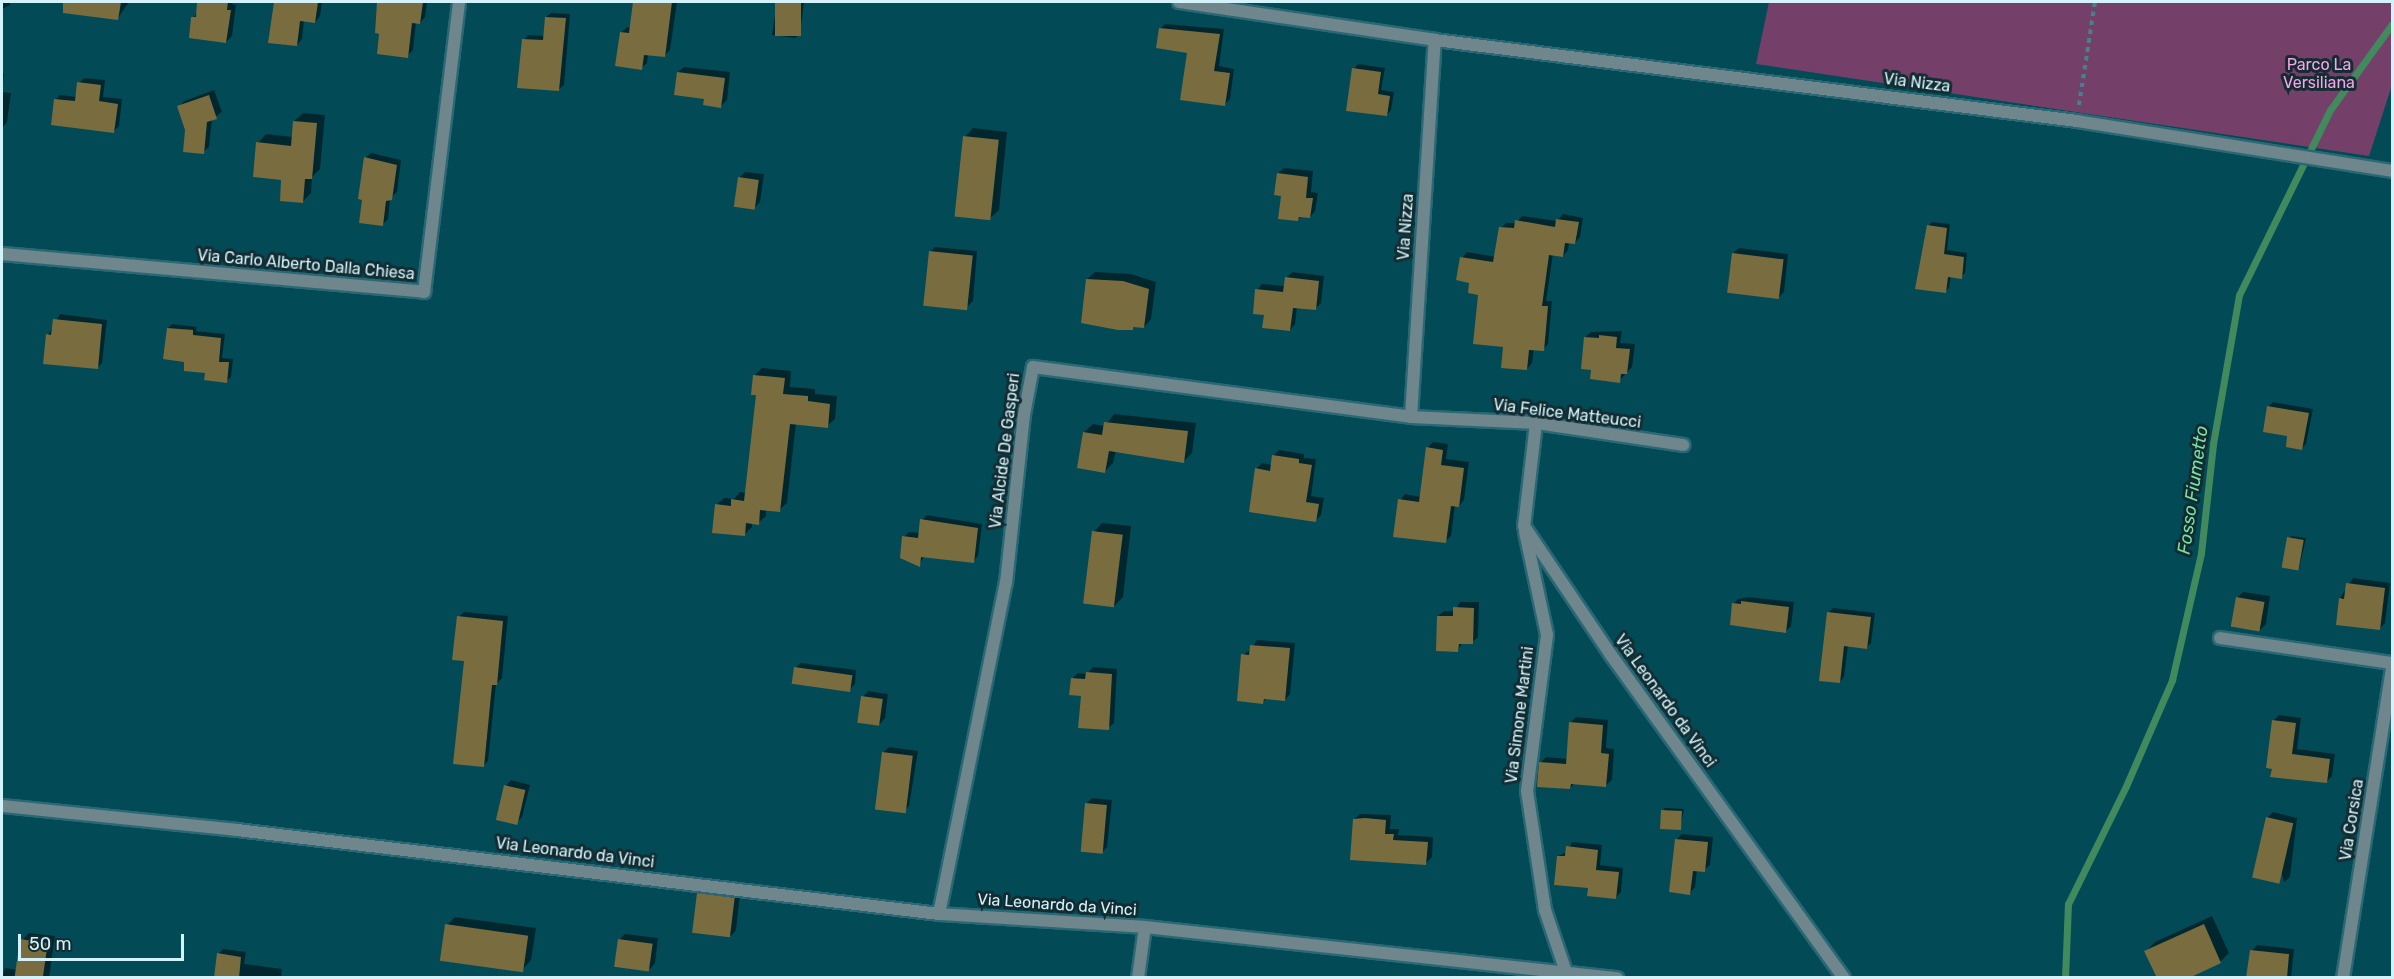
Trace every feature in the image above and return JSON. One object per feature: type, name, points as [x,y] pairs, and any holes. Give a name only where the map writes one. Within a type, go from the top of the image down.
[{"type":"street","name":"Via Carlo Alberto Dalla Chiesa","points":[[2,254],[424,292],[459,2]]},
{"type":"street","name":"Via Nizza","points":[[1179,2],[1435,40],[2077,121],[2392,171]]},
{"type":"street","name":"Via Nizza","points":[[1411,417],[1435,40]]},
{"type":"street","name":"Via Alcide De Gasperi","points":[[939,914],[1006,583],[1023,415],[1033,367],[1411,417]]},
{"type":"street","name":"Via Felice Matteucci","points":[[1411,417],[1536,423],[1683,445]]},
{"type":"street","points":[[1524,526],[1536,423]]},
{"type":"street","name":"Via Leonardo da Vinci","points":[[1524,526],[1611,655],[1844,978]]},
{"type":"street","name":"Via Simone Martini","points":[[1524,526],[1547,635],[1527,791],[1545,910],[1568,976]]},
{"type":"street","points":[[2220,638],[2392,663]]},
{"type":"street","name":"Via Corsica","points":[[2343,978],[2392,668]]},
{"type":"street","name":"Via Leonardo da Vinci","points":[[2,806],[249,831],[939,914],[1145,927],[1568,976],[1617,978]]},
{"type":"street","name":"Via Leonardo da Vinci","points":[[1138,978],[1145,927]]},
{"type":"path","points":[[2077,121],[2095,2]]},
{"type":"green space","name":"Parco La Versiliana","points":[[1769,2],[2392,2],[2392,85],[2369,156],[1756,64]]},
{"type":"building","points":[[63,2],[121,2],[118,20],[63,13]]},
{"type":"building","points":[[197,2],[228,2],[227,10],[231,10],[226,43],[189,38],[191,17],[196,17]]},
{"type":"building","points":[[274,2],[318,2],[315,23],[300,21],[297,46],[268,43]]},
{"type":"building","points":[[377,2],[423,2],[420,24],[412,23],[408,58],[377,54],[379,34],[375,33]]},
{"type":"building","points":[[633,2],[672,2],[665,57],[644,55],[642,70],[615,66],[620,32],[629,33]]},
{"type":"building","points":[[775,2],[801,2],[801,36],[775,36]]},
{"type":"building","points":[[545,17],[566,18],[559,91],[517,88],[522,39],[543,40]]},
{"type":"building","points":[[1159,28],[1220,34],[1214,71],[1230,73],[1225,106],[1180,100],[1187,53],[1156,48]]},
{"type":"building","points":[[1352,68],[1381,72],[1378,94],[1390,96],[1387,116],[1346,111]]},
{"type":"building","points":[[677,72],[725,78],[721,108],[703,105],[704,99],[674,95]]},
{"type":"building","points":[[77,82],[101,85],[99,101],[118,104],[114,133],[51,125],[54,99],[75,101]]},
{"type":"building","points":[[209,95],[217,119],[207,122],[204,154],[183,152],[185,130],[177,106]]},
{"type":"building","points":[[293,121],[317,123],[312,179],[305,179],[303,203],[280,201],[281,180],[253,177],[256,142],[291,146]]},
{"type":"building","points":[[963,136],[999,140],[990,220],[955,217]]},
{"type":"building","points":[[364,157],[397,165],[392,200],[386,201],[383,226],[359,223],[362,200],[358,199]]},
{"type":"building","points":[[1277,173],[1308,177],[1306,198],[1313,198],[1310,218],[1299,217],[1298,221],[1278,219],[1281,196],[1274,195]]},
{"type":"building","points":[[738,177],[759,180],[755,210],[734,207]]},
{"type":"building","points":[[1556,219],[1579,222],[1575,244],[1565,243],[1563,257],[1549,255],[1542,306],[1548,306],[1544,351],[1529,350],[1527,370],[1501,368],[1503,347],[1473,344],[1478,295],[1468,293],[1469,283],[1456,280],[1460,257],[1493,262],[1499,227],[1514,228],[1515,220],[1555,227]]},
{"type":"building","points":[[1927,225],[1947,228],[1944,254],[1964,257],[1962,279],[1948,277],[1946,293],[1915,289]]},
{"type":"building","points":[[929,251],[973,256],[967,310],[923,306]]},
{"type":"building","points":[[1732,253],[1784,259],[1779,299],[1727,293]]},
{"type":"building","points":[[1285,277],[1319,281],[1316,310],[1293,308],[1290,331],[1262,328],[1264,315],[1253,314],[1255,289],[1283,292]]},
{"type":"building","points":[[1086,279],[1123,281],[1149,289],[1144,328],[1133,327],[1133,330],[1118,330],[1081,323]]},
{"type":"building","points":[[53,319],[102,324],[98,369],[43,364],[46,334],[51,335]]},
{"type":"building","points":[[167,328],[193,330],[193,335],[221,338],[219,362],[229,362],[227,383],[204,380],[205,373],[184,371],[184,362],[163,359]]},
{"type":"building","points":[[1599,335],[1617,337],[1616,348],[1630,349],[1627,374],[1621,374],[1620,383],[1590,379],[1591,370],[1581,369],[1584,337],[1599,338]]},
{"type":"building","points":[[753,375],[785,378],[783,394],[808,396],[808,401],[830,404],[828,428],[790,424],[780,512],[760,510],[759,525],[746,523],[745,536],[712,533],[715,504],[731,506],[731,499],[744,501],[756,395],[751,395]]},
{"type":"building","points":[[2267,406],[2309,413],[2302,450],[2286,447],[2287,436],[2263,432]]},
{"type":"building","points":[[1104,422],[1188,431],[1184,463],[1109,451],[1105,473],[1077,468],[1083,432],[1102,435]]},
{"type":"building","points":[[1426,447],[1443,450],[1441,465],[1464,468],[1459,507],[1451,506],[1446,543],[1393,537],[1398,499],[1419,502]]},
{"type":"building","points":[[1272,455],[1299,459],[1299,463],[1312,465],[1306,502],[1319,504],[1316,522],[1249,512],[1255,468],[1270,471]]},
{"type":"building","points":[[920,519],[978,528],[974,563],[921,557],[920,567],[900,558],[902,536],[918,538]]},
{"type":"building","points":[[1092,531],[1123,535],[1114,607],[1083,603]]},
{"type":"building","points":[[2287,537],[2304,540],[2298,570],[2282,568]]},
{"type":"building","points":[[2346,583],[2385,588],[2380,630],[2336,625],[2339,598],[2344,599]]},
{"type":"building","points":[[2236,597],[2265,602],[2259,632],[2231,627]]},
{"type":"building","points":[[1741,601],[1789,607],[1786,633],[1730,625],[1732,603],[1741,604]]},
{"type":"building","points":[[1453,607],[1474,608],[1473,644],[1459,644],[1458,652],[1436,651],[1437,616],[1453,616]]},
{"type":"building","points":[[1827,612],[1871,617],[1867,649],[1844,646],[1840,683],[1819,681]]},
{"type":"building","points":[[457,616],[503,621],[497,685],[492,685],[484,767],[453,764],[464,661],[452,660]]},
{"type":"building","points":[[1250,645],[1290,648],[1285,701],[1264,699],[1263,704],[1237,701],[1241,654],[1249,655]]},
{"type":"building","points":[[794,667],[852,675],[850,692],[792,684]]},
{"type":"building","points":[[1086,672],[1112,674],[1109,730],[1078,728],[1081,696],[1069,695],[1071,678],[1085,679]]},
{"type":"building","points":[[861,696],[883,699],[879,726],[857,723]]},
{"type":"building","points":[[2272,720],[2296,723],[2292,754],[2330,759],[2327,783],[2270,777],[2272,769],[2266,768]]},
{"type":"building","points":[[1569,722],[1603,725],[1601,753],[1609,754],[1606,787],[1571,784],[1570,789],[1537,787],[1539,762],[1566,764]]},
{"type":"building","points":[[882,752],[913,756],[906,813],[875,810]]},
{"type":"building","points":[[504,785],[525,790],[517,825],[496,820]]},
{"type":"building","points":[[1085,803],[1107,805],[1103,854],[1081,852]]},
{"type":"building","points":[[1661,810],[1682,811],[1681,830],[1660,829]]},
{"type":"building","points":[[2266,817],[2293,823],[2279,884],[2252,877]]},
{"type":"building","points":[[1353,819],[1386,820],[1385,834],[1394,834],[1393,840],[1428,842],[1426,865],[1350,860]]},
{"type":"building","points":[[1675,839],[1708,842],[1705,872],[1693,871],[1690,895],[1669,892]]},
{"type":"building","points":[[1566,846],[1598,850],[1596,870],[1619,872],[1616,899],[1587,896],[1588,888],[1554,885],[1557,856],[1565,856]]},
{"type":"building","points":[[697,893],[735,898],[730,937],[692,933]]},
{"type":"building","points":[[445,924],[528,936],[523,972],[440,961]]},
{"type":"building","points":[[2204,924],[2221,963],[2189,978],[2157,978],[2144,951]]},
{"type":"building","points":[[20,939],[48,943],[43,978],[15,978]]},
{"type":"building","points":[[618,939],[653,944],[649,972],[614,967]]},
{"type":"building","points":[[2250,950],[2289,954],[2287,978],[2246,978]]},
{"type":"building","points":[[217,953],[241,957],[239,978],[214,978]]},
{"type":"waterway","name":"Fosso Fiumetto","points":[[2065,978],[2068,904],[2126,786],[2172,680],[2201,553],[2213,444],[2239,295],[2330,110],[2392,24]]}]
